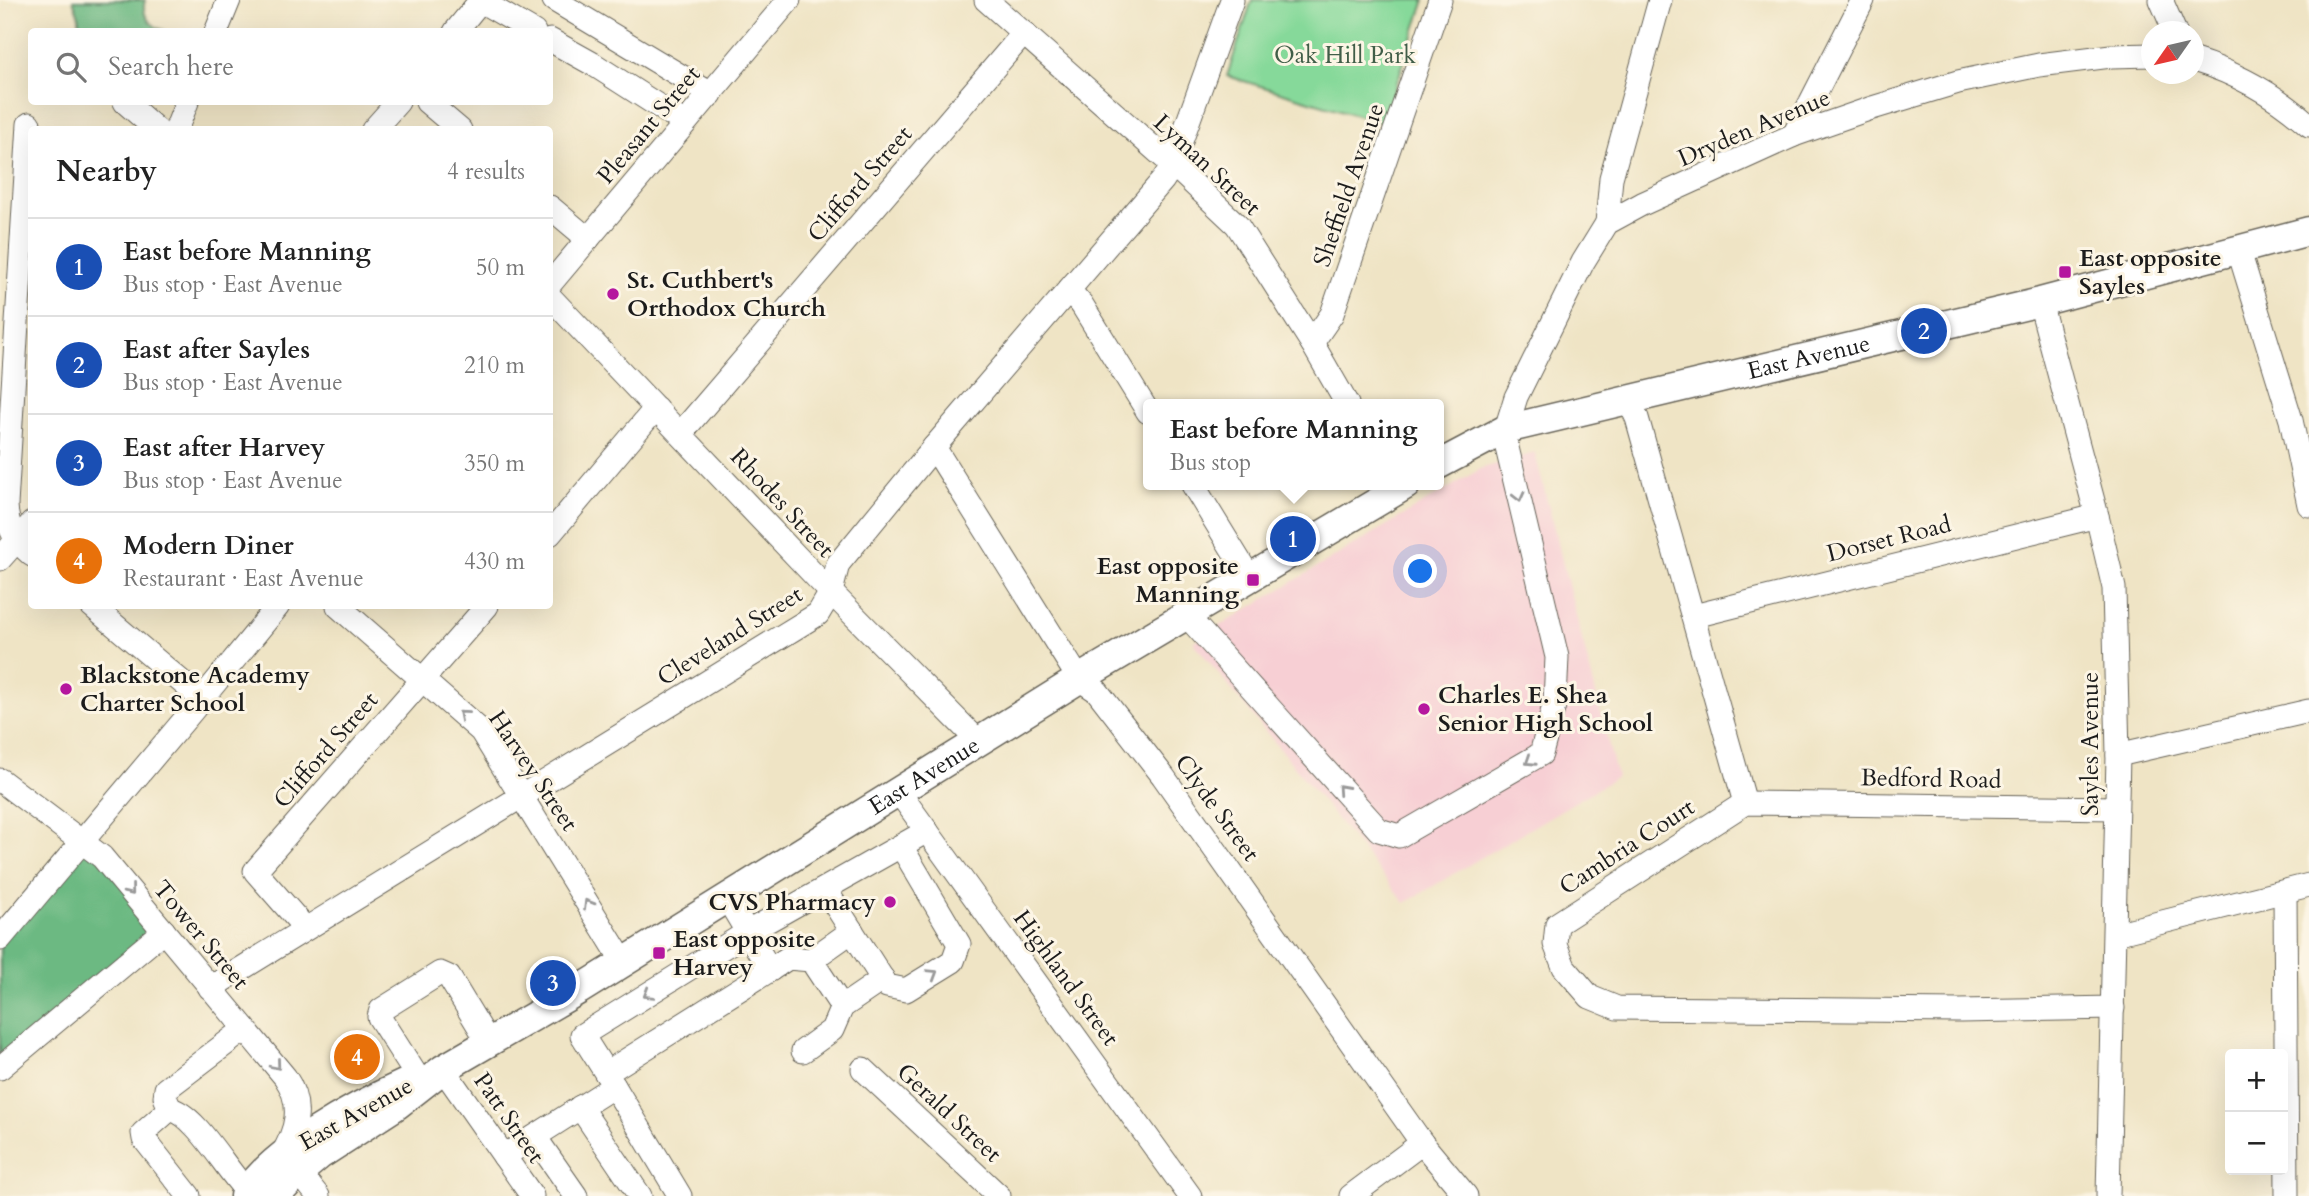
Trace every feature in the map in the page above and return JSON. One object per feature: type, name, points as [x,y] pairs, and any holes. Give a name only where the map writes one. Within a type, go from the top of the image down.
[{"type":"main road","name":"East Avenue","points":[[1444,462],[1505,430],[2040,302],[2309,231]]},
{"type":"main road","name":"East Avenue","points":[[246,1194],[284,1177],[397,1105],[431,1074],[489,1043],[624,962],[898,791],[1393,490]]},
{"type":"street","points":[[218,28],[229,0]]},
{"type":"street","points":[[458,28],[480,0],[527,28]]},
{"type":"street","points":[[554,0],[711,93]]},
{"type":"street","name":"Pleasant Street","points":[[553,280],[789,0]]},
{"type":"street","name":"Lyman Street","points":[[986,0],[1237,225],[1344,399]]},
{"type":"street","name":"Cleveland Street","points":[[210,988],[818,614],[831,592],[838,564],[1172,166],[1232,0]]},
{"type":"street","name":"Sheffield Avenue","points":[[1312,343],[1332,314],[1440,0]]},
{"type":"street","points":[[1607,223],[1611,178],[1660,0]]},
{"type":"street","points":[[1794,135],[1863,0]]},
{"type":"street","points":[[2161,0],[2170,21]]},
{"type":"street","name":"Clifford Street","points":[[681,433],[1024,33]]},
{"type":"street","points":[[553,42],[685,123]]},
{"type":"street","name":"Dryden Avenue","points":[[1505,430],[1516,397],[1583,262],[1607,223],[1642,204],[1794,135],[1958,82],[2039,65],[2111,56],[2141,55]]},
{"type":"street","points":[[2204,63],[2255,86],[2309,125]]},
{"type":"street","points":[[129,105],[153,126]]},
{"type":"street","points":[[178,126],[186,105]]},
{"type":"street","points":[[377,126],[395,105]]},
{"type":"street","points":[[431,105],[455,126]]},
{"type":"street","points":[[0,559],[23,548],[8,520],[6,505],[8,341],[28,134]]},
{"type":"street","points":[[553,210],[588,239]]},
{"type":"street","points":[[2238,248],[2291,420],[2309,505]]},
{"type":"street","points":[[1069,290],[1082,305],[1143,404]]},
{"type":"street","name":"Rhodes Street","points":[[553,300],[979,743]]},
{"type":"street","name":"Sayles Avenue","points":[[2040,302],[2114,587],[2118,755],[2108,1196]]},
{"type":"street","points":[[1629,401],[1637,418],[1745,803]]},
{"type":"street","points":[[553,530],[656,408]]},
{"type":"street","points":[[1187,615],[1379,830],[1399,836],[1520,768],[1541,754],[1555,702],[1557,657],[1505,430]]},
{"type":"street","name":"Clyde Street","points":[[934,447],[1079,680],[1097,691],[1163,776],[1422,1143],[1466,1196]]},
{"type":"street","points":[[1196,490],[1250,578]]},
{"type":"street","name":"Dorset Road","points":[[1693,616],[2097,516]]},
{"type":"street","points":[[96,609],[202,699]]},
{"type":"street","points":[[0,939],[276,609]]},
{"type":"street","name":"Harvey Street","points":[[341,609],[481,731],[624,962]]},
{"type":"street","name":"Clifford Street","points":[[305,928],[255,871],[484,609]]},
{"type":"street","points":[[2118,755],[2309,710]]},
{"type":"street","name":"Tower Street","points":[[0,780],[82,842],[109,866],[285,1077],[295,1094],[298,1116],[284,1177]]},
{"type":"street","name":"Highland Street","points":[[898,791],[1190,1196]]},
{"type":"street","name":"Bedford Road","points":[[1745,803],[2116,808]]},
{"type":"street","name":"Cambria Court","points":[[1745,803],[1557,924],[1555,944],[1564,967],[1590,997],[1617,1008],[1682,1010],[1960,1011],[2113,1008]]},
{"type":"street","points":[[680,1196],[582,1035],[748,932],[927,831]]},
{"type":"street","points":[[825,889],[887,986],[906,990],[953,961],[959,944],[901,845]]},
{"type":"street","points":[[2115,934],[2309,885]]},
{"type":"street","points":[[2285,891],[2287,1196]]},
{"type":"street","points":[[727,898],[770,970]]},
{"type":"street","points":[[0,1068],[164,931]]},
{"type":"street","points":[[504,1156],[580,1107],[610,1080],[770,970],[789,958],[811,960],[852,931]]},
{"type":"street","points":[[811,960],[842,1007]]},
{"type":"street","name":"Patt Street","points":[[489,1043],[449,977],[440,973],[381,1010],[379,1017],[504,1156],[532,1196]]},
{"type":"street","points":[[803,1051],[832,1030],[842,1007],[883,979]]},
{"type":"street","points":[[245,1029],[166,1089],[165,1097],[170,1110],[181,1114],[200,1131],[246,1194]]},
{"type":"street","name":"Gerald Street","points":[[863,1069],[999,1196]]},
{"type":"street","points":[[580,1107],[640,1196]]},
{"type":"street","points":[[170,1110],[143,1133],[144,1139],[189,1196]]},
{"type":"street","points":[[534,1137],[576,1196]]},
{"type":"street","points":[[1351,1196],[1422,1143]]},
{"type":"street","points":[[284,1177],[306,1181],[318,1196]]},
{"type":"shaded area","name":"Charles E. Shea Senior High School","points":[[1535,453],[1617,777],[1405,903],[1193,642],[1482,468]]},
{"type":"green space","points":[[73,0],[145,0],[146,16],[158,28],[79,28],[79,17]]},
{"type":"green space","name":"Oak Hill Park","points":[[1252,0],[1425,0],[1383,123],[1227,76]]},
{"type":"green space","points":[[84,836],[163,929],[0,1065],[0,932]]},
{"type":"place","name":"East opposite Sayles","points":[[2065,272]]},
{"type":"place","name":"St. Cuthbert's Orthodox Church","points":[[613,294]]},
{"type":"place","name":"East after Sayles","points":[[1924,331]]},
{"type":"place","name":"East before Manning","points":[[1293,539]]},
{"type":"place","name":"East opposite Manning","points":[[1253,580]]},
{"type":"place","name":"Blackstone Academy Charter School","points":[[66,689]]},
{"type":"place","name":"Charles E. Shea Senior High School","points":[[1424,709]]},
{"type":"place","name":"CVS Pharmacy","points":[[890,902]]},
{"type":"place","name":"East opposite Harvey","points":[[659,953]]},
{"type":"place","name":"East after Harvey","points":[[553,983]]},
{"type":"place","name":"Modern Diner","points":[[357,1057]]}]
